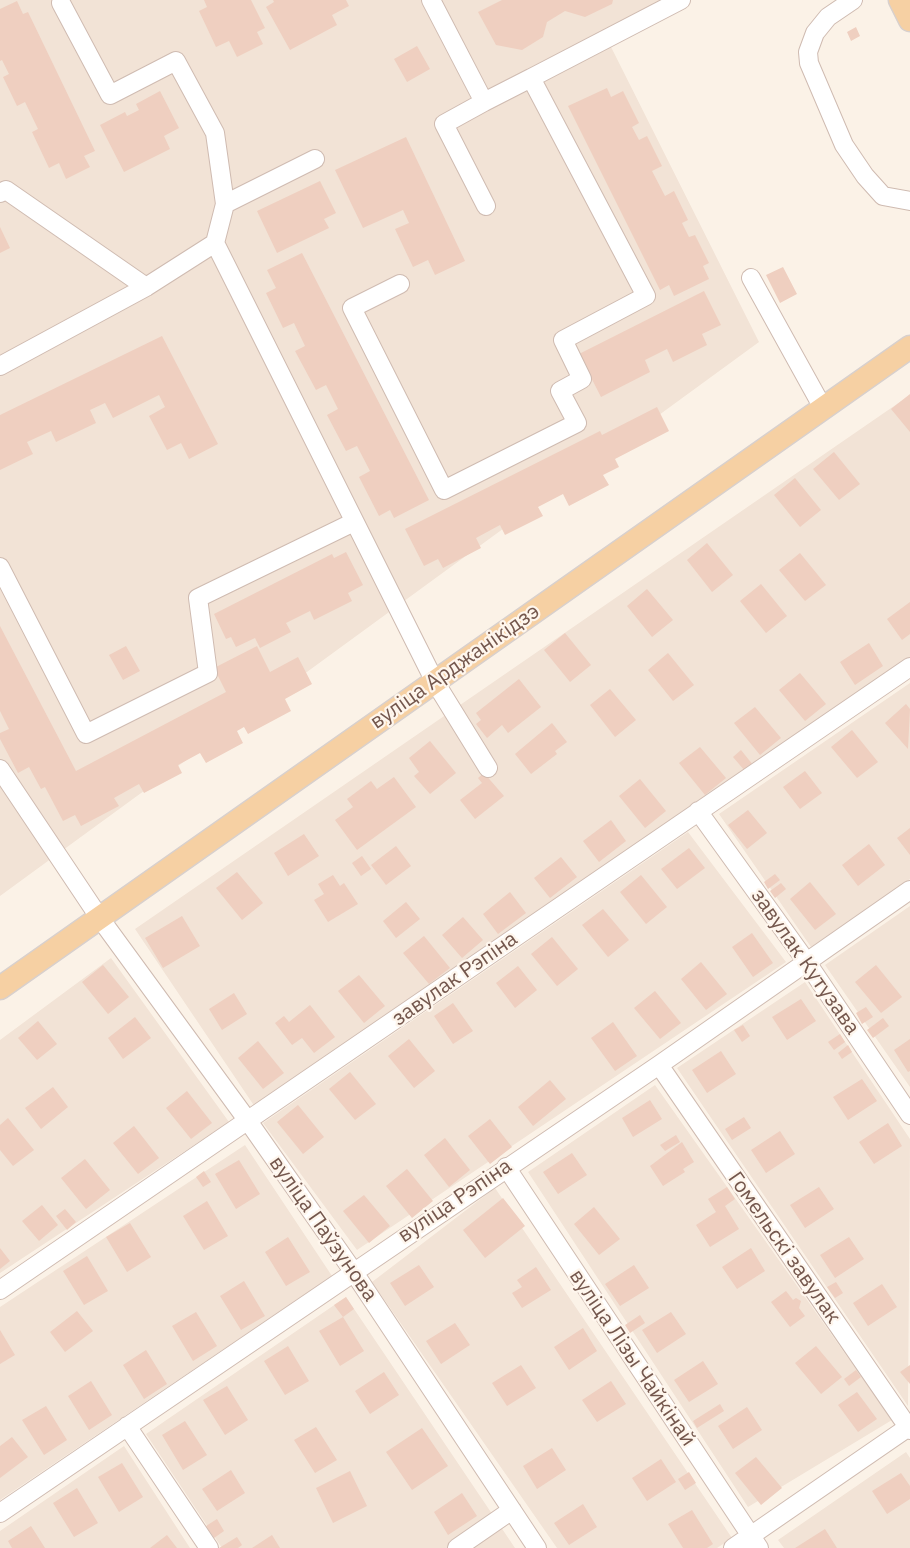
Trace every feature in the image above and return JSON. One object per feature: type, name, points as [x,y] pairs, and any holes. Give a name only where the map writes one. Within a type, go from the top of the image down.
[{"type":"main road","points":[[900,0],[910,20]]},
{"type":"main road","name":"вуліца Арджанікідзэ","points":[[0,988],[910,347]]},
{"type":"street","points":[[486,206],[444,124],[681,0]]},
{"type":"street","points":[[853,0],[828,17],[815,33],[808,52],[809,63],[844,145],[865,176],[883,196],[910,201]]},
{"type":"street","points":[[438,2],[484,102]]},
{"type":"street","points":[[61,3],[110,95],[176,62],[215,133],[225,204],[215,243],[435,681],[488,768]]},
{"type":"street","points":[[400,284],[352,308],[444,490],[578,423],[560,392],[582,379],[563,340],[646,296],[531,78]]},
{"type":"street","points":[[225,204],[315,159]]},
{"type":"street","points":[[0,193],[6,190],[146,287]]},
{"type":"street","points":[[0,366],[146,287],[215,243]]},
{"type":"street","points":[[751,278],[823,408]]},
{"type":"street","points":[[0,567],[86,734],[208,674],[198,598],[354,522]]},
{"type":"street","name":"завулак Рэпіна","points":[[0,1290],[910,668]]},
{"type":"street","name":"вуліца Паўзунова","points":[[0,769],[99,917],[248,1121],[353,1271],[537,1548]]},
{"type":"street","name":"завулак Кутузава","points":[[698,811],[806,961],[910,1115]]},
{"type":"street","name":"вуліца Рэпіна","points":[[0,1512],[659,1065],[910,890]]},
{"type":"street","name":"Гомельскі завулак","points":[[659,1065],[909,1428]]},
{"type":"street","name":"вуліца Лізы Чайкінай","points":[[506,1167],[755,1542]]},
{"type":"street","points":[[127,1426],[209,1548]]},
{"type":"street","points":[[733,1548],[755,1542],[909,1428]]},
{"type":"street","points":[[457,1548],[512,1510]]},
{"type":"shaded area","points":[[0,0],[661,0],[603,31],[759,342],[0,896]]},
{"type":"shaded area","points":[[910,395],[910,658],[255,1107],[135,929]]},
{"type":"shaded area","points":[[910,683],[910,879],[811,947],[719,814]]},
{"type":"shaded area","points":[[688,832],[786,962],[357,1250],[263,1123]]},
{"type":"shaded area","points":[[910,906],[910,1087],[825,965]]},
{"type":"shaded area","points":[[111,958],[229,1122],[0,1273],[0,1040]]},
{"type":"shaded area","points":[[805,982],[910,1139],[908,1406],[677,1068]]},
{"type":"shaded area","points":[[655,1085],[892,1420],[748,1507],[528,1172]]},
{"type":"shaded area","points":[[245,1145],[332,1276],[0,1500],[0,1307]]},
{"type":"shaded area","points":[[495,1188],[732,1538],[717,1548],[557,1548],[372,1282]]},
{"type":"shaded area","points":[[346,1297],[515,1548],[222,1548],[146,1434]]},
{"type":"shaded area","points":[[124,1446],[190,1548],[0,1548],[0,1531]]},
{"type":"shaded area","points":[[906,1452],[910,1458],[910,1548],[784,1548],[778,1540]]},
{"type":"building","points":[[204,0],[251,0],[265,28],[257,32],[263,44],[237,57],[229,41],[216,47],[199,11],[207,7]]},
{"type":"building","points":[[273,0],[346,0],[349,6],[332,15],[337,25],[290,50],[266,7],[274,2]]},
{"type":"building","points":[[502,0],[613,0],[612,4],[585,17],[565,11],[547,22],[543,37],[522,50],[496,45],[478,12]]},
{"type":"building","points":[[17,1],[23,14],[28,12],[95,151],[84,156],[90,167],[66,179],[59,163],[49,168],[32,132],[38,129],[25,102],[17,106],[3,77],[9,74],[2,60],[0,61],[0,9]]},
{"type":"building","points":[[856,27],[860,36],[851,41],[847,32]]},
{"type":"building","points":[[417,46],[430,69],[407,82],[394,59]]},
{"type":"building","points":[[607,88],[611,97],[623,91],[639,123],[632,127],[639,140],[647,136],[662,166],[652,171],[665,196],[674,191],[688,220],[682,223],[689,237],[695,235],[709,263],[703,266],[709,279],[674,296],[669,285],[660,290],[568,106]]},
{"type":"building","points":[[160,91],[179,128],[164,136],[170,149],[124,172],[100,125],[125,112],[127,116],[139,110],[136,104]]},
{"type":"building","points":[[406,137],[465,261],[435,275],[428,260],[413,267],[395,229],[409,223],[403,210],[363,228],[335,170]]},
{"type":"building","points":[[320,181],[336,213],[324,219],[329,228],[277,253],[257,211]]},
{"type":"building","points":[[0,227],[10,248],[0,253]]},
{"type":"building","points":[[302,253],[429,500],[394,518],[390,510],[379,516],[359,477],[370,471],[357,446],[346,451],[327,415],[338,409],[326,385],[316,390],[295,351],[305,346],[294,323],[283,328],[266,293],[276,288],[267,270]]},
{"type":"building","points":[[783,267],[797,294],[780,303],[766,275]]},
{"type":"building","points":[[704,291],[721,325],[702,334],[707,345],[673,362],[667,349],[645,360],[650,372],[601,397],[579,354]]},
{"type":"building","points":[[162,336],[218,444],[189,459],[181,443],[167,450],[149,416],[165,407],[159,395],[113,418],[105,403],[90,410],[96,423],[56,442],[51,431],[27,442],[33,454],[0,470],[0,415]]},
{"type":"building","points":[[910,394],[910,432],[891,409]]},
{"type":"building","points":[[657,407],[669,431],[615,459],[619,467],[603,475],[609,485],[569,506],[563,494],[538,507],[543,516],[505,535],[500,525],[476,538],[481,548],[443,568],[438,559],[424,566],[405,529],[600,431],[602,435]]},
{"type":"building","points":[[834,452],[860,484],[839,500],[813,469]]},
{"type":"building","points":[[795,478],[821,510],[800,527],[774,495]]},
{"type":"building","points":[[707,543],[733,575],[712,592],[687,560]]},
{"type":"building","points":[[346,552],[363,585],[348,593],[352,601],[314,620],[310,611],[286,623],[291,632],[260,648],[255,638],[236,647],[231,637],[226,639],[214,614],[332,554],[334,558]]},
{"type":"building","points":[[800,553],[826,585],[805,601],[779,570]]},
{"type":"building","points":[[761,584],[787,616],[766,633],[740,601]]},
{"type":"building","points":[[647,589],[673,620],[652,637],[627,606]]},
{"type":"building","points":[[910,602],[910,634],[902,640],[887,619]]},
{"type":"building","points":[[0,626],[76,771],[226,692],[214,668],[257,646],[270,672],[298,657],[312,684],[285,699],[291,711],[248,734],[244,727],[237,731],[243,743],[206,763],[200,753],[178,765],[182,773],[144,793],[139,784],[114,798],[119,806],[81,826],[75,815],[63,821],[45,787],[41,789],[29,767],[18,773],[0,739],[0,733],[9,729],[0,711]]},
{"type":"building","points":[[565,633],[591,665],[570,682],[544,650]]},
{"type":"building","points":[[869,643],[883,666],[855,685],[840,662]]},
{"type":"building","points":[[126,646],[140,671],[123,680],[109,655]]},
{"type":"building","points":[[668,653],[694,685],[673,701],[648,670]]},
{"type":"building","points":[[800,673],[826,704],[805,721],[779,690]]},
{"type":"building","points":[[519,679],[541,707],[508,733],[502,725],[487,738],[476,724],[481,720],[476,713]]},
{"type":"building","points":[[610,689],[636,720],[615,737],[590,705]]},
{"type":"building","points":[[906,704],[910,709],[908,749],[885,723]]},
{"type":"building","points":[[755,707],[781,738],[760,755],[734,723]]},
{"type":"building","points":[[552,723],[567,742],[555,751],[557,754],[531,774],[515,754]]},
{"type":"building","points":[[852,730],[878,762],[857,778],[831,747]]},
{"type":"building","points":[[430,741],[456,773],[430,794],[414,776],[419,772],[409,758]]},
{"type":"building","points":[[700,747],[726,778],[705,795],[679,763]]},
{"type":"building","points":[[741,750],[753,765],[745,771],[733,757]]},
{"type":"building","points":[[805,771],[822,793],[800,809],[783,787]]},
{"type":"building","points":[[484,773],[504,796],[475,819],[460,800],[482,783],[478,778]]},
{"type":"building","points":[[394,777],[416,807],[357,850],[335,820],[353,807],[347,799],[371,781],[377,789]]},
{"type":"building","points":[[640,779],[666,811],[645,828],[619,796]]},
{"type":"building","points":[[748,810],[767,833],[747,849],[728,825]]},
{"type":"building","points":[[611,820],[626,841],[599,862],[583,841]]},
{"type":"building","points":[[910,828],[910,855],[897,838]]},
{"type":"building","points":[[304,834],[319,856],[288,876],[274,853]]},
{"type":"building","points":[[869,844],[885,865],[858,886],[842,865]]},
{"type":"building","points":[[396,846],[411,866],[386,885],[371,865]]},
{"type":"building","points":[[689,848],[705,868],[677,889],[661,869]]},
{"type":"building","points":[[362,856],[371,869],[361,876],[352,863]]},
{"type":"building","points":[[561,857],[577,877],[550,898],[534,878]]},
{"type":"building","points":[[237,872],[263,903],[242,920],[216,888]]},
{"type":"building","points":[[775,874],[780,880],[768,889],[764,882]]},
{"type":"building","points":[[333,875],[340,886],[344,883],[358,904],[328,922],[314,900],[324,894],[318,884]]},
{"type":"building","points":[[641,875],[667,907],[646,924],[620,892]]},
{"type":"building","points":[[810,882],[836,914],[815,930],[790,899]]},
{"type":"building","points":[[781,883],[786,889],[775,898],[770,891]]},
{"type":"building","points":[[510,892],[526,913],[498,934],[483,914]]},
{"type":"building","points":[[406,902],[420,919],[396,938],[383,921]]},
{"type":"building","points":[[603,909],[629,940],[608,957],[582,925]]},
{"type":"building","points":[[182,916],[200,946],[163,968],[145,938]]},
{"type":"building","points":[[463,917],[483,940],[462,958],[442,935]]},
{"type":"building","points":[[752,933],[773,963],[753,977],[732,947]]},
{"type":"building","points":[[424,936],[450,968],[429,984],[403,953]]},
{"type":"building","points":[[552,937],[578,969],[557,986],[531,954]]},
{"type":"building","points":[[701,962],[727,994],[706,1010],[681,979]]},
{"type":"building","points":[[103,965],[129,997],[108,1014],[82,982]]},
{"type":"building","points":[[876,965],[902,997],[881,1013],[855,982]]},
{"type":"building","points":[[518,966],[537,990],[515,1008],[496,983]]},
{"type":"building","points":[[359,975],[385,1006],[364,1023],[338,991]]},
{"type":"building","points":[[655,991],[681,1023],[660,1039],[634,1008]]},
{"type":"building","points":[[234,993],[247,1014],[222,1030],[209,1009]]},
{"type":"building","points":[[801,999],[816,1021],[787,1040],[772,1017]]},
{"type":"building","points":[[453,1003],[473,1031],[453,1044],[434,1016]]},
{"type":"building","points":[[310,1005],[335,1037],[314,1053],[302,1038],[292,1045],[275,1023],[284,1016],[289,1022]]},
{"type":"building","points":[[866,1007],[873,1017],[862,1024],[856,1013]]},
{"type":"building","points":[[135,1017],[151,1038],[123,1059],[108,1038]]},
{"type":"building","points":[[883,1018],[889,1026],[873,1038],[867,1030]]},
{"type":"building","points":[[38,1021],[57,1044],[37,1060],[18,1038]]},
{"type":"building","points":[[613,1022],[637,1056],[615,1071],[591,1038]]},
{"type":"building","points":[[743,1025],[750,1036],[742,1042],[734,1030]]},
{"type":"building","points":[[840,1034],[845,1042],[834,1050],[828,1042]]},
{"type":"building","points":[[409,1039],[435,1071],[414,1088],[388,1056]]},
{"type":"building","points":[[910,1039],[910,1071],[908,1072],[894,1050]]},
{"type":"building","points":[[258,1041],[284,1073],[263,1089],[238,1058]]},
{"type":"building","points":[[848,1045],[852,1052],[842,1059],[838,1053]]},
{"type":"building","points":[[721,1051],[736,1074],[707,1093],[692,1070]]},
{"type":"building","points":[[350,1072],[376,1104],[355,1120],[329,1089]]},
{"type":"building","points":[[862,1079],[877,1101],[848,1120],[833,1097]]},
{"type":"building","points":[[550,1080],[566,1099],[533,1126],[518,1107]]},
{"type":"building","points":[[53,1087],[68,1107],[41,1129],[25,1108]]},
{"type":"building","points":[[187,1091],[212,1123],[191,1139],[166,1108]]},
{"type":"building","points":[[650,1100],[662,1119],[633,1137],[622,1118]]},
{"type":"building","points":[[298,1105],[324,1137],[303,1154],[277,1122]]},
{"type":"building","points":[[744,1117],[751,1128],[732,1140],[725,1129]]},
{"type":"building","points":[[8,1118],[34,1150],[13,1166],[0,1150],[0,1125]]},
{"type":"building","points":[[490,1119],[512,1147],[490,1164],[468,1136]]},
{"type":"building","points":[[888,1123],[902,1146],[874,1164],[859,1142]]},
{"type":"building","points":[[134,1126],[159,1158],[138,1174],[113,1143]]},
{"type":"building","points":[[780,1131],[795,1154],[766,1173],[751,1150]]},
{"type":"building","points":[[676,1135],[680,1142],[665,1151],[660,1145]]},
{"type":"building","points":[[445,1138],[470,1170],[449,1187],[424,1155]]},
{"type":"building","points":[[682,1142],[694,1162],[683,1169],[685,1172],[663,1186],[650,1166]]},
{"type":"building","points":[[572,1153],[587,1175],[558,1194],[543,1172]]},
{"type":"building","points":[[85,1159],[110,1190],[86,1209],[61,1178]]},
{"type":"building","points":[[239,1160],[260,1194],[236,1209],[215,1174]]},
{"type":"building","points":[[407,1169],[433,1201],[412,1218],[386,1186]]},
{"type":"building","points":[[204,1171],[211,1182],[203,1187],[196,1177]]},
{"type":"building","points":[[727,1187],[735,1199],[725,1206],[739,1229],[710,1247],[696,1225],[716,1212],[708,1199]]},
{"type":"building","points":[[819,1187],[834,1209],[805,1228],[790,1205]]},
{"type":"building","points":[[364,1195],[390,1226],[369,1243],[343,1211]]},
{"type":"building","points":[[503,1198],[525,1226],[485,1258],[463,1230]]},
{"type":"building","points":[[207,1201],[228,1236],[204,1250],[183,1216]]},
{"type":"building","points":[[42,1205],[58,1225],[39,1241],[22,1221]]},
{"type":"building","points":[[594,1207],[620,1239],[599,1255],[574,1224]]},
{"type":"building","points":[[65,1209],[76,1222],[67,1230],[56,1216]]},
{"type":"building","points":[[130,1223],[151,1257],[127,1272],[106,1237]]},
{"type":"building","points":[[288,1237],[310,1272],[286,1286],[265,1252]]},
{"type":"building","points":[[849,1237],[864,1259],[835,1278],[820,1255]]},
{"type":"building","points":[[0,1248],[10,1261],[0,1269]]},
{"type":"building","points":[[751,1248],[765,1271],[737,1289],[722,1267]]},
{"type":"building","points":[[87,1256],[108,1291],[84,1305],[63,1271]]},
{"type":"building","points":[[419,1265],[434,1287],[405,1306],[390,1283]]},
{"type":"building","points":[[634,1265],[649,1288],[620,1306],[605,1284]]},
{"type":"building","points":[[536,1267],[551,1290],[522,1308],[512,1293],[522,1287],[517,1280]]},
{"type":"building","points":[[244,1281],[265,1316],[241,1330],[220,1296]]},
{"type":"building","points":[[836,1282],[843,1293],[835,1298],[827,1287]]},
{"type":"building","points":[[882,1284],[897,1307],[868,1326],[853,1303]]},
{"type":"building","points":[[786,1291],[793,1300],[796,1298],[801,1301],[799,1308],[805,1316],[790,1327],[771,1302]]},
{"type":"building","points":[[346,1297],[354,1309],[343,1317],[334,1305]]},
{"type":"building","points":[[77,1311],[93,1331],[65,1352],[50,1332]]},
{"type":"building","points":[[196,1312],[217,1346],[193,1361],[172,1326]]},
{"type":"building","points":[[671,1312],[686,1334],[657,1353],[642,1330]]},
{"type":"building","points":[[640,1315],[645,1323],[630,1333],[625,1325]]},
{"type":"building","points":[[343,1317],[364,1351],[340,1366],[319,1331]]},
{"type":"building","points":[[455,1323],[470,1345],[441,1364],[426,1341]]},
{"type":"building","points":[[583,1328],[597,1351],[569,1370],[554,1347]]},
{"type":"building","points":[[0,1330],[15,1355],[0,1364]]},
{"type":"building","points":[[288,1346],[309,1381],[285,1395],[264,1361]]},
{"type":"building","points":[[816,1346],[842,1377],[821,1394],[795,1363]]},
{"type":"building","points":[[146,1350],[167,1384],[144,1399],[123,1365]]},
{"type":"building","points":[[703,1361],[718,1384],[689,1402],[674,1380]]},
{"type":"building","points":[[521,1365],[536,1388],[507,1406],[492,1383]]},
{"type":"building","points":[[910,1365],[910,1384],[900,1372]]},
{"type":"building","points":[[856,1370],[861,1377],[849,1386],[844,1379]]},
{"type":"building","points":[[384,1372],[399,1395],[370,1414],[355,1391]]},
{"type":"building","points":[[91,1381],[112,1415],[89,1430],[68,1396]]},
{"type":"building","points":[[611,1381],[626,1404],[597,1422],[582,1400]]},
{"type":"building","points":[[227,1386],[248,1420],[225,1435],[203,1400]]},
{"type":"building","points":[[857,1392],[877,1419],[858,1432],[838,1405]]},
{"type":"building","points":[[720,1404],[724,1411],[697,1428],[693,1421]]},
{"type":"building","points":[[46,1406],[67,1440],[44,1455],[22,1420]]},
{"type":"building","points":[[747,1407],[762,1430],[733,1449],[718,1426]]},
{"type":"building","points":[[185,1421],[207,1455],[183,1470],[162,1435]]},
{"type":"building","points":[[316,1427],[337,1460],[315,1473],[294,1440]]},
{"type":"building","points":[[422,1428],[448,1466],[412,1490],[386,1452]]},
{"type":"building","points":[[12,1437],[28,1457],[0,1478],[0,1446]]},
{"type":"building","points":[[552,1448],[566,1470],[537,1489],[523,1466]]},
{"type":"building","points":[[756,1457],[782,1488],[761,1505],[735,1473]]},
{"type":"building","points":[[661,1459],[676,1482],[647,1501],[632,1478]]},
{"type":"building","points":[[122,1463],[143,1497],[119,1512],[98,1477]]},
{"type":"building","points":[[231,1470],[245,1493],[217,1511],[202,1489]]},
{"type":"building","points":[[350,1471],[367,1506],[333,1523],[316,1488]]},
{"type":"building","points":[[689,1472],[696,1483],[685,1490],[678,1479]]},
{"type":"building","points":[[901,1473],[910,1486],[910,1499],[887,1514],[872,1491]]},
{"type":"building","points":[[77,1488],[98,1523],[74,1537],[53,1503]]},
{"type":"building","points":[[462,1493],[477,1516],[448,1535],[434,1512]]},
{"type":"building","points":[[583,1504],[597,1527],[569,1545],[554,1523]]},
{"type":"building","points":[[692,1510],[713,1544],[707,1548],[683,1548],[668,1524]]},
{"type":"building","points":[[217,1519],[224,1531],[214,1538],[206,1526]]},
{"type":"building","points":[[31,1526],[45,1548],[12,1548],[8,1541]]},
{"type":"building","points":[[825,1529],[837,1548],[795,1548]]},
{"type":"building","points":[[167,1535],[177,1548],[150,1548]]},
{"type":"building","points":[[272,1535],[280,1548],[252,1548]]},
{"type":"building","points":[[237,1537],[242,1545],[238,1548],[219,1548]]}]
